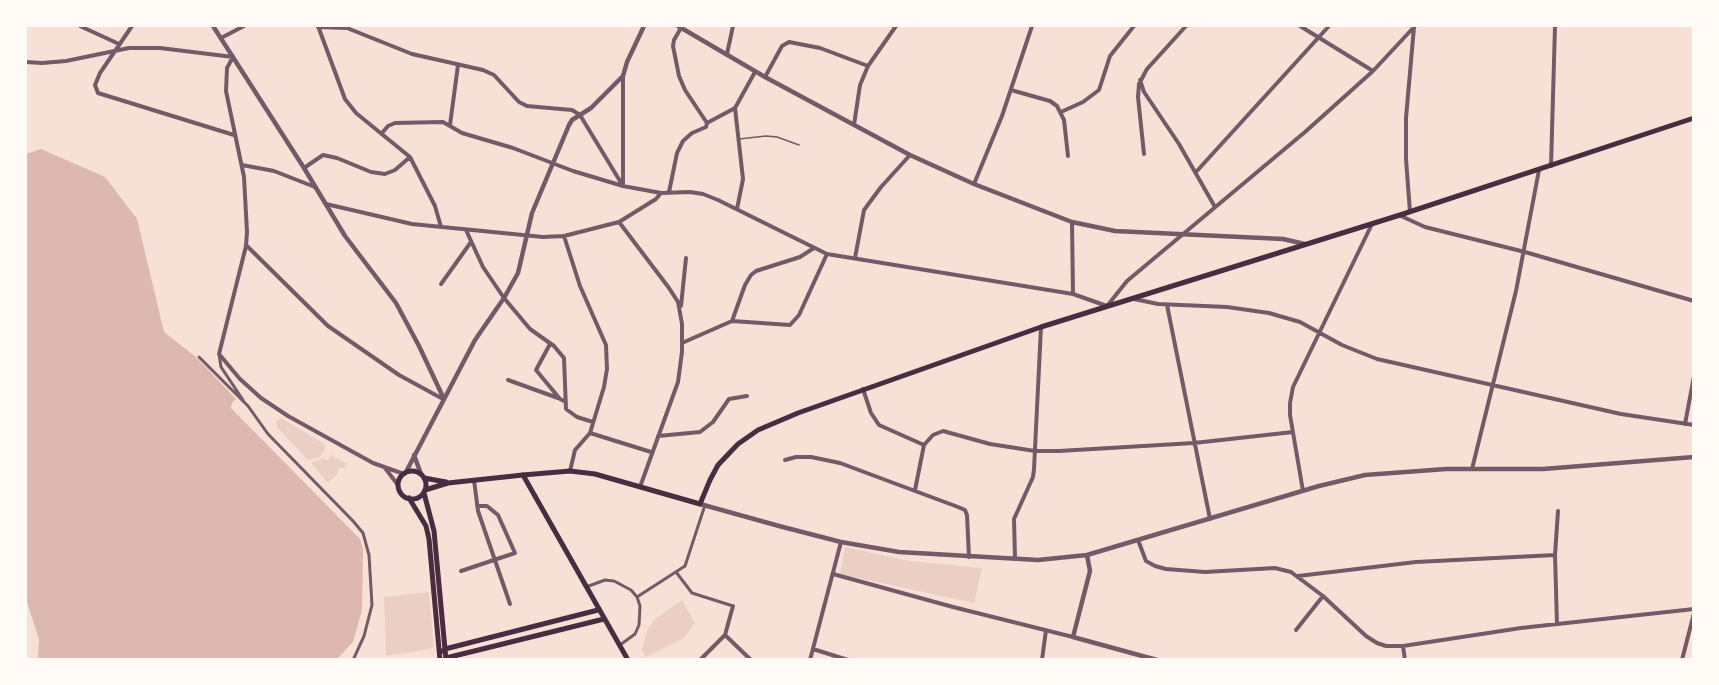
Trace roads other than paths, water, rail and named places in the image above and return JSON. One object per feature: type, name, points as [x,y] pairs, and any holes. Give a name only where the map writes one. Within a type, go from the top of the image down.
[{"type":"main road","points":[[409,498],[419,497],[425,491],[448,483],[570,471],[595,474],[703,505],[710,480],[718,465],[738,444],[772,423],[863,388],[1041,327],[1539,171],[1694,118]]},
{"type":"main road","points":[[442,658],[426,526],[409,498],[403,495],[399,485],[400,478],[411,471],[448,483]]},
{"type":"main road","points":[[423,476],[434,531],[446,649],[442,658]]},
{"type":"main road","points":[[523,476],[628,660]]},
{"type":"main road","points":[[446,649],[598,610]]},
{"type":"main road","points":[[442,658],[604,619]]},
{"type":"street","points":[[80,26],[119,44]]},
{"type":"street","points":[[132,26],[96,81],[95,85],[99,93],[235,135]]},
{"type":"street","points":[[213,26],[345,236],[396,303],[444,399]]},
{"type":"street","points":[[221,38],[244,26]]},
{"type":"street","points":[[441,227],[435,206],[410,157],[356,113],[345,99],[318,26],[346,28],[412,54],[494,75],[519,102],[527,106],[572,110],[580,115],[623,186]]},
{"type":"street","points":[[623,186],[623,76],[644,26]]},
{"type":"street","points":[[727,54],[733,26]]},
{"type":"street","points":[[855,125],[860,85],[868,66],[896,26]]},
{"type":"street","points":[[974,184],[1011,90],[1032,26]]},
{"type":"street","points":[[1061,112],[1083,102],[1099,90],[1110,56],[1134,26]]},
{"type":"street","points":[[1144,154],[1138,97],[1140,80],[1147,69],[1186,26]]},
{"type":"street","points":[[1300,26],[1373,71]]},
{"type":"street","points":[[1196,172],[1329,26]]},
{"type":"street","points":[[382,134],[388,126],[395,123],[438,121],[462,133],[623,186],[661,193],[703,194],[827,254],[1072,294],[1107,306],[1126,281],[1373,71],[1415,26]]},
{"type":"street","points":[[1410,212],[1406,118],[1415,26]]},
{"type":"street","points":[[1551,166],[1555,26]]},
{"type":"street","points":[[707,123],[685,90],[680,76],[673,46],[679,27],[755,72],[910,155],[974,184],[1072,222],[1115,231],[1283,239],[1305,244]]},
{"type":"street","points":[[765,77],[782,46],[789,42],[820,48],[868,66]]},
{"type":"street","points":[[26,62],[52,63],[129,48],[160,48],[233,57]]},
{"type":"street","points":[[233,57],[227,68],[226,91],[242,165],[247,213],[246,246],[219,354],[221,367],[264,429],[353,521],[365,538],[371,568],[372,605],[364,636],[353,660]]},
{"type":"street","points":[[450,125],[458,64]]},
{"type":"street","points":[[669,192],[680,145],[687,136],[735,108],[755,72]]},
{"type":"street","points":[[219,354],[240,379],[280,411],[385,468],[405,473],[475,340],[518,273],[532,213],[569,125],[591,108],[623,76]]},
{"type":"street","points":[[1140,80],[1144,92],[1196,172],[1215,207]]},
{"type":"street","points":[[1011,90],[1050,101],[1061,112],[1068,156]]},
{"type":"street","points":[[735,108],[743,179],[737,209]]},
{"type":"street","points":[[304,168],[323,155],[337,158],[371,172],[385,174],[395,170],[410,157]]},
{"type":"street","points":[[855,258],[864,210],[910,155]]},
{"type":"street","points":[[242,165],[274,171],[315,187]]},
{"type":"street","points":[[1472,469],[1524,252],[1539,171]]},
{"type":"street","points":[[326,204],[390,219],[441,227],[526,236],[564,236],[619,222],[656,199],[661,193]]},
{"type":"street","points":[[1400,215],[1425,227],[1524,252],[1694,301]]},
{"type":"street","points":[[619,222],[669,288],[681,310]]},
{"type":"street","points":[[1072,222],[1072,294]]},
{"type":"street","points":[[1303,491],[1290,403],[1293,387],[1373,223]]},
{"type":"street","points":[[466,230],[483,267],[504,298],[530,328],[561,352],[564,358],[562,400]]},
{"type":"street","points":[[564,236],[580,286],[606,345],[606,378],[590,433],[575,450],[570,471]]},
{"type":"street","points":[[441,284],[471,242]]},
{"type":"street","points":[[246,246],[328,326],[399,375],[444,399]]},
{"type":"street","points":[[732,321],[751,275],[756,271],[800,257],[814,248]]},
{"type":"street","points":[[682,343],[732,321],[790,325],[799,315],[827,254]]},
{"type":"street","points":[[640,487],[678,382],[686,258]]},
{"type":"street","points":[[1134,298],[1167,304],[1254,310],[1300,322],[1350,348],[1377,358],[1621,414],[1694,425]]},
{"type":"street","points":[[1167,304],[1210,519]]},
{"type":"street","points":[[1016,560],[1014,519],[1033,477],[1041,327]]},
{"type":"street","points":[[550,344],[536,370],[570,413],[593,422]]},
{"type":"street","points":[[199,357],[248,406]]},
{"type":"street","points":[[1685,424],[1694,376]]},
{"type":"street","points":[[508,380],[562,400]]},
{"type":"street","points":[[863,388],[871,413],[879,425],[924,445]]},
{"type":"street","points":[[658,436],[700,432],[713,422],[729,399],[747,396]]},
{"type":"street","points":[[915,490],[924,445],[933,435],[943,431],[990,444],[1035,451],[1194,443],[1293,432]]},
{"type":"street","points":[[590,433],[651,452]]},
{"type":"street","points":[[414,455],[423,476]]},
{"type":"street","points":[[785,460],[811,457],[840,463],[965,510],[968,524],[969,557]]},
{"type":"street","points":[[637,597],[685,566],[703,505],[842,542],[899,552],[1016,560],[1062,559],[1087,555],[1365,475],[1415,470],[1543,469],[1694,457]]},
{"type":"street","points":[[385,468],[399,485]]},
{"type":"street","points":[[474,480],[477,506],[510,604]]},
{"type":"street","points":[[461,571],[515,553],[498,515],[487,506],[477,506]]},
{"type":"street","points":[[1557,624],[1555,555],[1558,511]]},
{"type":"street","points":[[1138,540],[1146,561],[1166,569],[1205,572],[1275,568],[1291,572],[1323,596],[1366,636],[1386,646],[1403,646],[1557,624],[1694,609]]},
{"type":"street","points":[[810,660],[842,542]]},
{"type":"street","points":[[1072,637],[1090,571],[1087,555]]},
{"type":"street","points":[[1297,576],[1416,562],[1555,555]]},
{"type":"street","points":[[676,572],[692,593],[733,606],[725,635],[700,660]]},
{"type":"street","points":[[834,574],[1156,660]]},
{"type":"street","points":[[586,587],[605,580],[615,581],[623,584],[637,597],[641,616],[639,625],[635,634],[620,645]]},
{"type":"street","points":[[1296,630],[1323,596]]},
{"type":"street","points":[[1682,660],[1694,613]]},
{"type":"street","points":[[1042,660],[1046,630]]},
{"type":"street","points":[[725,635],[751,660]]},
{"type":"street","points":[[1403,646],[1405,660]]},
{"type":"street","points":[[813,649],[848,660]]},
{"type":"lane","points":[[738,139],[777,137],[799,145]]}]
